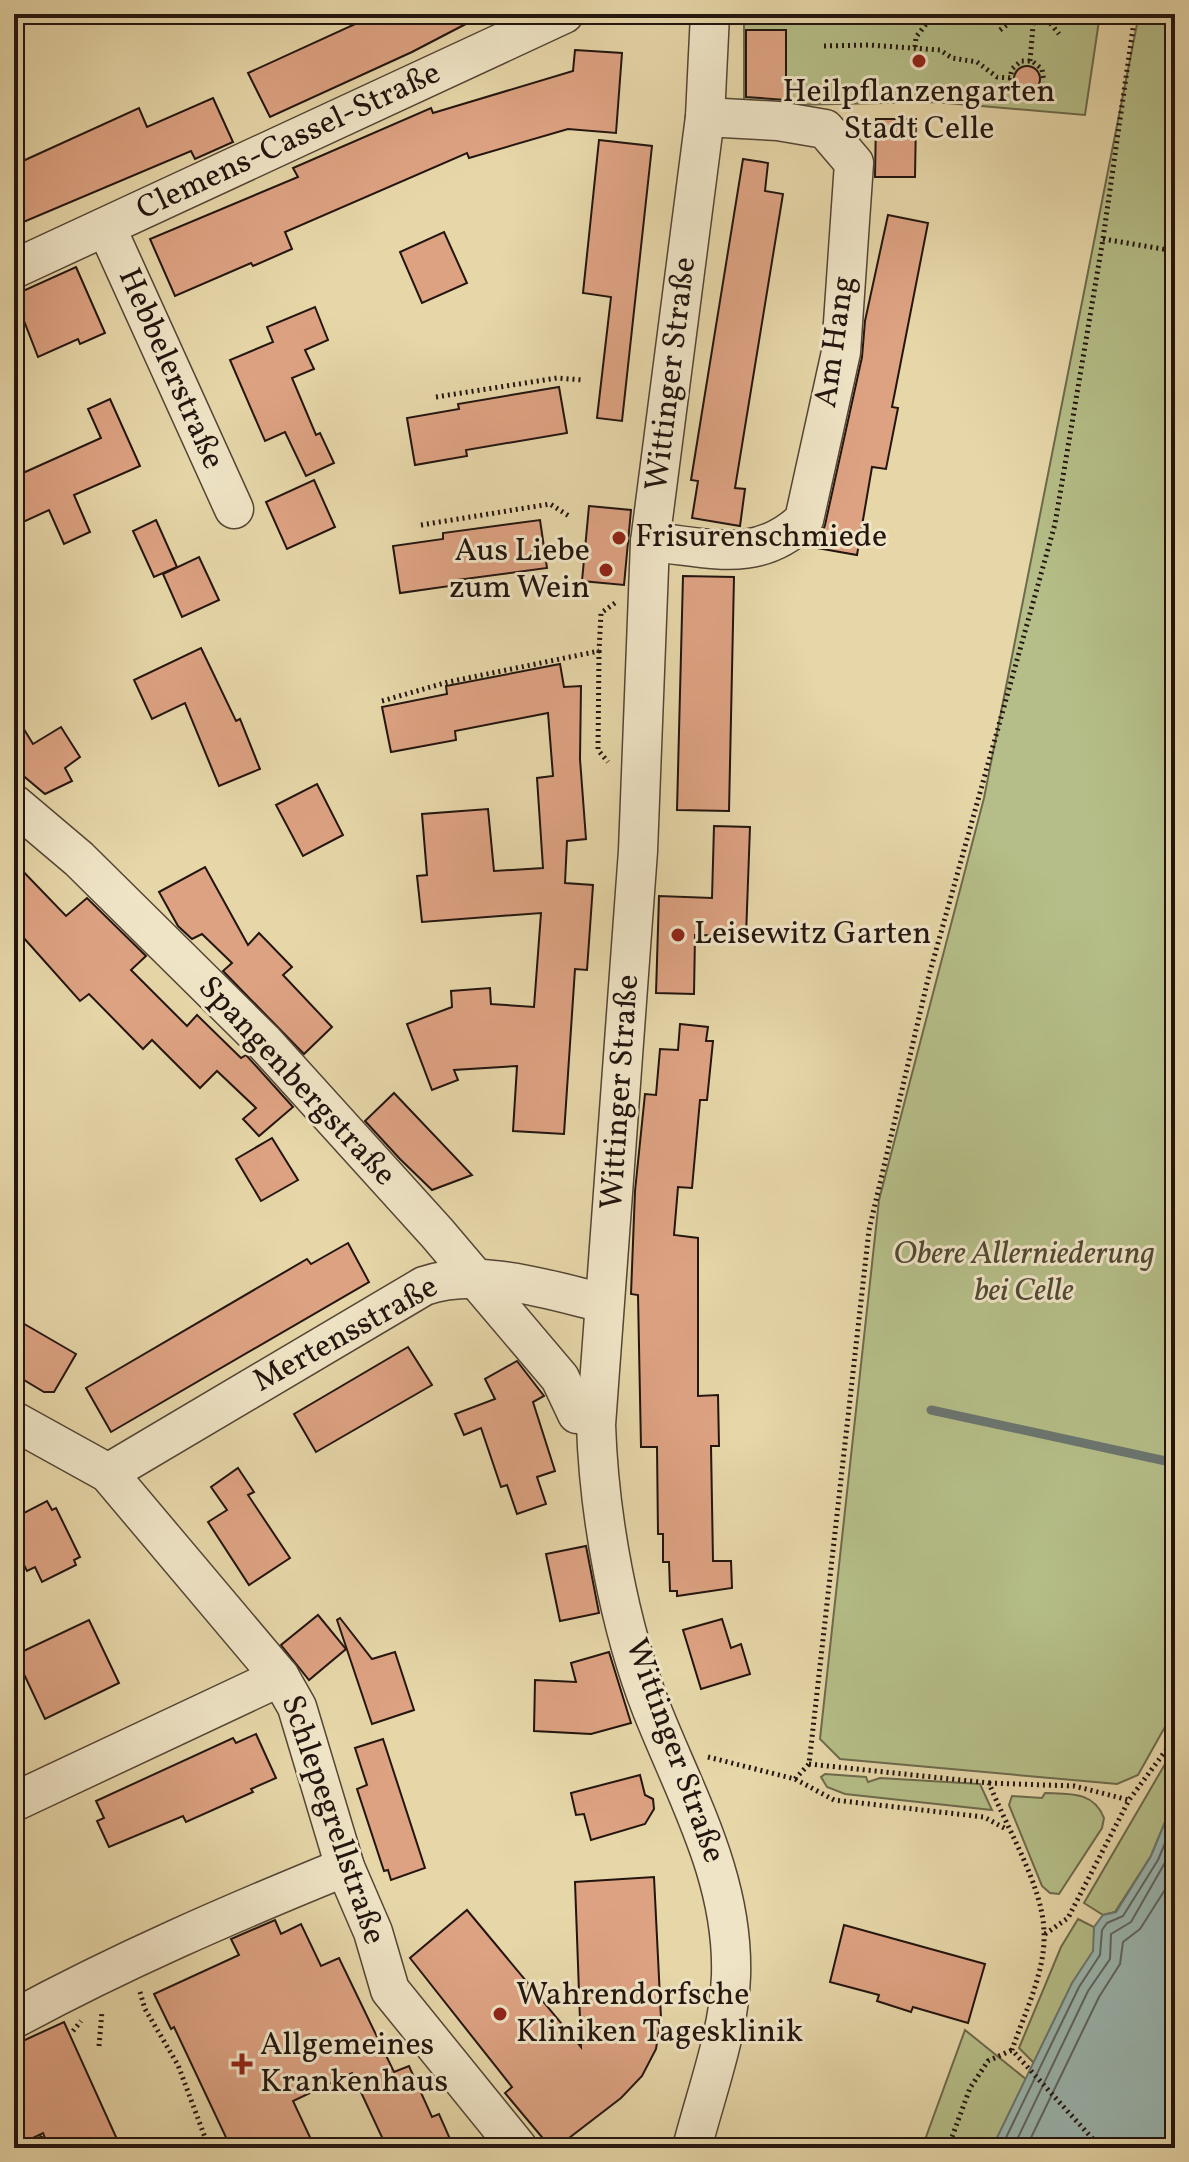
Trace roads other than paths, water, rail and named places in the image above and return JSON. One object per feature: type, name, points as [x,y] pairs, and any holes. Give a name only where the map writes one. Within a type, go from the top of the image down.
[{"type":"street","name":"Clemens-Cassel-Straße","points":[[14,269],[107,229],[564,14]]},
{"type":"street","name":"Wittinger Straße","points":[[692,2148],[724,2023],[731,1976],[722,1881],[651,1708],[623,1608],[597,1478],[596,1425],[638,851],[650,542],[705,117],[710,14]]},
{"type":"street","name":"Am Hang","points":[[650,542],[754,550],[784,539],[804,520],[841,352],[854,163],[825,129],[778,121],[705,117]]},
{"type":"street","name":"Hebbelerstraße","points":[[107,229],[234,509]]},
{"type":"street","name":"Spangenbergstraße","points":[[14,804],[79,859],[264,1042],[475,1277],[560,1378],[577,1414]]},
{"type":"street","name":"Mertensstraße","points":[[108,1473],[424,1286],[447,1278],[475,1277],[604,1303]]},
{"type":"street","name":"Schlepegrellstraße","points":[[14,1421],[108,1473],[280,1677],[297,1707],[345,1867],[373,1932],[390,1990],[518,2148]]},
{"type":"street","points":[[14,1802],[280,1677]]},
{"type":"street","points":[[14,2019],[80,1983],[225,1915],[345,1867]]},
{"type":"water","points":[[1175,1798],[1175,2148],[992,2148],[1072,1983],[1093,1951],[1094,1927],[1103,1915],[1116,1912],[1151,1856]]},
{"type":"waterway","points":[[931,1410],[1175,1463]]},
{"type":"place","name":"Heilpflanzengarten Stadt Celle","points":[[919,61]]},
{"type":"place","name":"Frisurenschmiede","points":[[619,538]]},
{"type":"place","name":"Aus Liebe zum Wein","points":[[606,570]]},
{"type":"place","name":"Leisewitz Garten","points":[[678,935]]},
{"type":"place","name":"Wahrendorfsche Kliniken Tagesklinik","points":[[500,2014]]},
{"type":"place","name":"Allgemeines Krankenhaus","points":[[242,2064]]},
{"type":"park label","name":"Obere Allerniederung bei Celle","points":[[1024,1274]]}]
